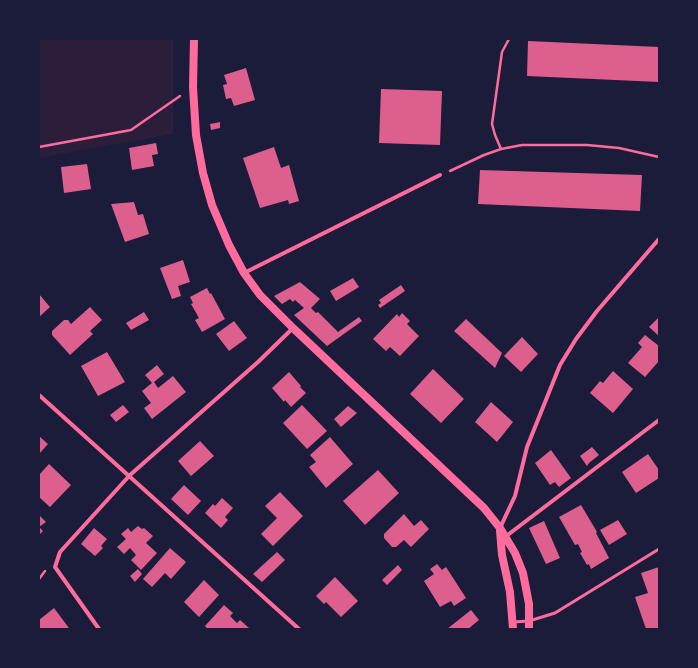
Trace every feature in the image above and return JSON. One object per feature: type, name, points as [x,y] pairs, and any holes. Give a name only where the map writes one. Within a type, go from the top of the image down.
[{"type":"main road","points":[[194,39],[193,87],[196,135],[203,173],[212,205],[229,245],[244,273],[260,295],[292,328],[484,508],[506,537],[524,573],[529,604],[529,625]]},
{"type":"main road","points":[[500,528],[502,555],[510,592],[513,626]]},
{"type":"street","points":[[244,273],[440,175]]},
{"type":"street","points":[[500,528],[515,496],[527,447],[560,365],[576,339],[597,311],[659,239]]},
{"type":"street","points":[[99,629],[55,567],[60,552],[130,475],[258,362],[292,328]]},
{"type":"street","points":[[39,395],[130,475],[299,629]]},
{"type":"street","points":[[506,537],[659,420]]},
{"type":"lane","points":[[513,626],[529,625],[555,613],[659,549]]},
{"type":"path","points":[[501,149],[492,124],[496,86],[502,52],[508,39]]},
{"type":"path","points":[[39,147],[131,130],[193,87]]},
{"type":"path","points":[[440,175],[484,155],[501,149],[522,145],[587,145],[618,148],[659,157]]},
{"type":"shaded area","points":[[39,39],[173,39],[173,134],[39,158]]},
{"type":"building","points":[[528,41],[659,47],[659,82],[527,76]]},
{"type":"building","points":[[246,68],[255,100],[234,106],[231,98],[226,99],[223,85],[227,84],[224,75]]},
{"type":"building","points":[[381,89],[442,91],[440,145],[379,143]]},
{"type":"building","points":[[220,122],[220,128],[211,130],[210,124]]},
{"type":"building","points":[[156,143],[158,154],[152,155],[154,166],[132,170],[129,148]]},
{"type":"building","points":[[274,147],[281,168],[289,165],[299,201],[289,204],[288,200],[260,208],[243,158]]},
{"type":"building","points":[[87,164],[91,189],[64,193],[61,167]]},
{"type":"building","points":[[480,170],[642,175],[640,211],[478,204]]},
{"type":"building","points":[[134,202],[138,215],[143,214],[149,234],[125,242],[111,204]]},
{"type":"building","points":[[183,260],[190,282],[178,286],[181,296],[172,299],[160,268]]},
{"type":"building","points":[[353,278],[359,287],[336,301],[330,291]]},
{"type":"building","points":[[300,282],[320,299],[311,308],[316,313],[318,312],[338,332],[359,317],[362,321],[327,346],[294,315],[304,308],[295,300],[293,302],[290,299],[282,304],[274,296]]},
{"type":"building","points":[[401,285],[405,291],[380,308],[378,305],[381,303],[379,300]]},
{"type":"building","points":[[207,288],[225,319],[202,332],[195,320],[199,318],[191,304],[193,303],[190,297]]},
{"type":"building","points":[[39,294],[50,307],[39,317]]},
{"type":"building","points":[[90,307],[102,320],[90,331],[93,334],[70,355],[52,335],[52,331],[64,320],[68,320],[71,324]]},
{"type":"building","points":[[144,312],[149,320],[131,330],[126,323]]},
{"type":"building","points":[[402,313],[410,321],[407,324],[419,336],[400,356],[390,347],[386,351],[373,339],[397,314],[399,317]]},
{"type":"building","points":[[659,317],[659,336],[649,327]]},
{"type":"building","points":[[466,319],[502,353],[495,368],[454,331]]},
{"type":"building","points":[[234,321],[247,338],[229,351],[216,334]]},
{"type":"building","points":[[645,335],[659,346],[659,361],[645,377],[628,363],[642,347],[638,343]]},
{"type":"building","points":[[522,337],[538,354],[521,372],[504,356]]},
{"type":"building","points":[[107,352],[125,382],[98,396],[81,366]]},
{"type":"building","points":[[157,365],[164,374],[154,382],[158,388],[173,376],[186,392],[152,419],[144,408],[151,403],[142,391],[152,383],[145,375]]},
{"type":"building","points":[[433,369],[464,399],[441,423],[410,394]]},
{"type":"building","points":[[613,371],[633,389],[613,413],[590,393],[600,381],[603,383]]},
{"type":"building","points":[[289,372],[306,393],[291,407],[285,400],[284,402],[272,388]]},
{"type":"building","points":[[491,402],[513,422],[497,442],[475,422]]},
{"type":"building","points":[[123,405],[129,412],[116,422],[110,415]]},
{"type":"building","points":[[302,405],[327,431],[307,449],[283,423]]},
{"type":"building","points":[[348,406],[357,413],[341,427],[334,419]]},
{"type":"building","points":[[39,436],[48,444],[39,454]]},
{"type":"building","points":[[330,437],[353,464],[326,488],[309,467],[316,462],[310,455]]},
{"type":"building","points":[[200,441],[214,456],[191,476],[178,461]]},
{"type":"building","points":[[592,447],[599,455],[587,466],[580,456]]},
{"type":"building","points":[[551,450],[571,478],[559,487],[555,482],[550,485],[535,463]]},
{"type":"building","points":[[648,454],[659,470],[659,478],[636,493],[622,472]]},
{"type":"building","points":[[49,464],[71,485],[50,507],[39,497],[39,475]]},
{"type":"building","points":[[378,470],[399,493],[365,525],[343,501]]},
{"type":"building","points":[[184,485],[201,501],[188,515],[171,499]]},
{"type":"building","points":[[280,492],[303,516],[273,546],[261,534],[277,518],[265,506]]},
{"type":"building","points":[[222,498],[233,508],[225,517],[228,520],[221,528],[205,513],[213,504],[215,506]]},
{"type":"building","points":[[581,505],[597,532],[596,533],[609,558],[591,569],[580,553],[582,552],[578,544],[575,545],[559,517]]},
{"type":"building","points":[[404,514],[414,526],[421,520],[429,529],[411,547],[404,540],[396,547],[392,547],[384,538],[384,534]]},
{"type":"building","points":[[39,515],[46,522],[39,527]]},
{"type":"building","points":[[618,520],[627,534],[609,545],[600,530]]},
{"type":"building","points":[[544,521],[560,558],[546,564],[529,528]]},
{"type":"building","points":[[138,526],[142,529],[144,528],[153,536],[146,543],[157,553],[141,570],[131,560],[136,555],[130,548],[124,554],[117,547],[126,539],[121,534],[128,528],[131,532]]},
{"type":"building","points":[[39,527],[43,531],[39,535]]},
{"type":"building","points":[[94,528],[107,539],[101,546],[103,548],[95,556],[81,544]]},
{"type":"building","points":[[170,548],[186,562],[171,579],[165,573],[152,587],[143,579]]},
{"type":"building","points":[[277,552],[285,560],[262,582],[253,574]]},
{"type":"building","points":[[437,564],[442,570],[446,567],[466,598],[454,606],[451,601],[440,607],[424,581],[434,574],[430,569]]},
{"type":"building","points":[[398,565],[402,570],[387,585],[382,580]]},
{"type":"building","points":[[659,567],[659,629],[646,629],[635,597],[648,593],[641,573]]},
{"type":"building","points":[[138,569],[142,574],[135,582],[130,576]]},
{"type":"building","points":[[335,577],[358,601],[341,617],[326,602],[324,604],[316,596]]},
{"type":"building","points":[[204,580],[219,595],[199,617],[184,602]]},
{"type":"building","points":[[224,605],[233,613],[230,616],[237,623],[240,620],[249,628],[208,629],[205,626]]},
{"type":"building","points":[[54,608],[69,628],[39,629],[39,620]]},
{"type":"building","points":[[471,610],[479,620],[468,629],[447,629]]}]
